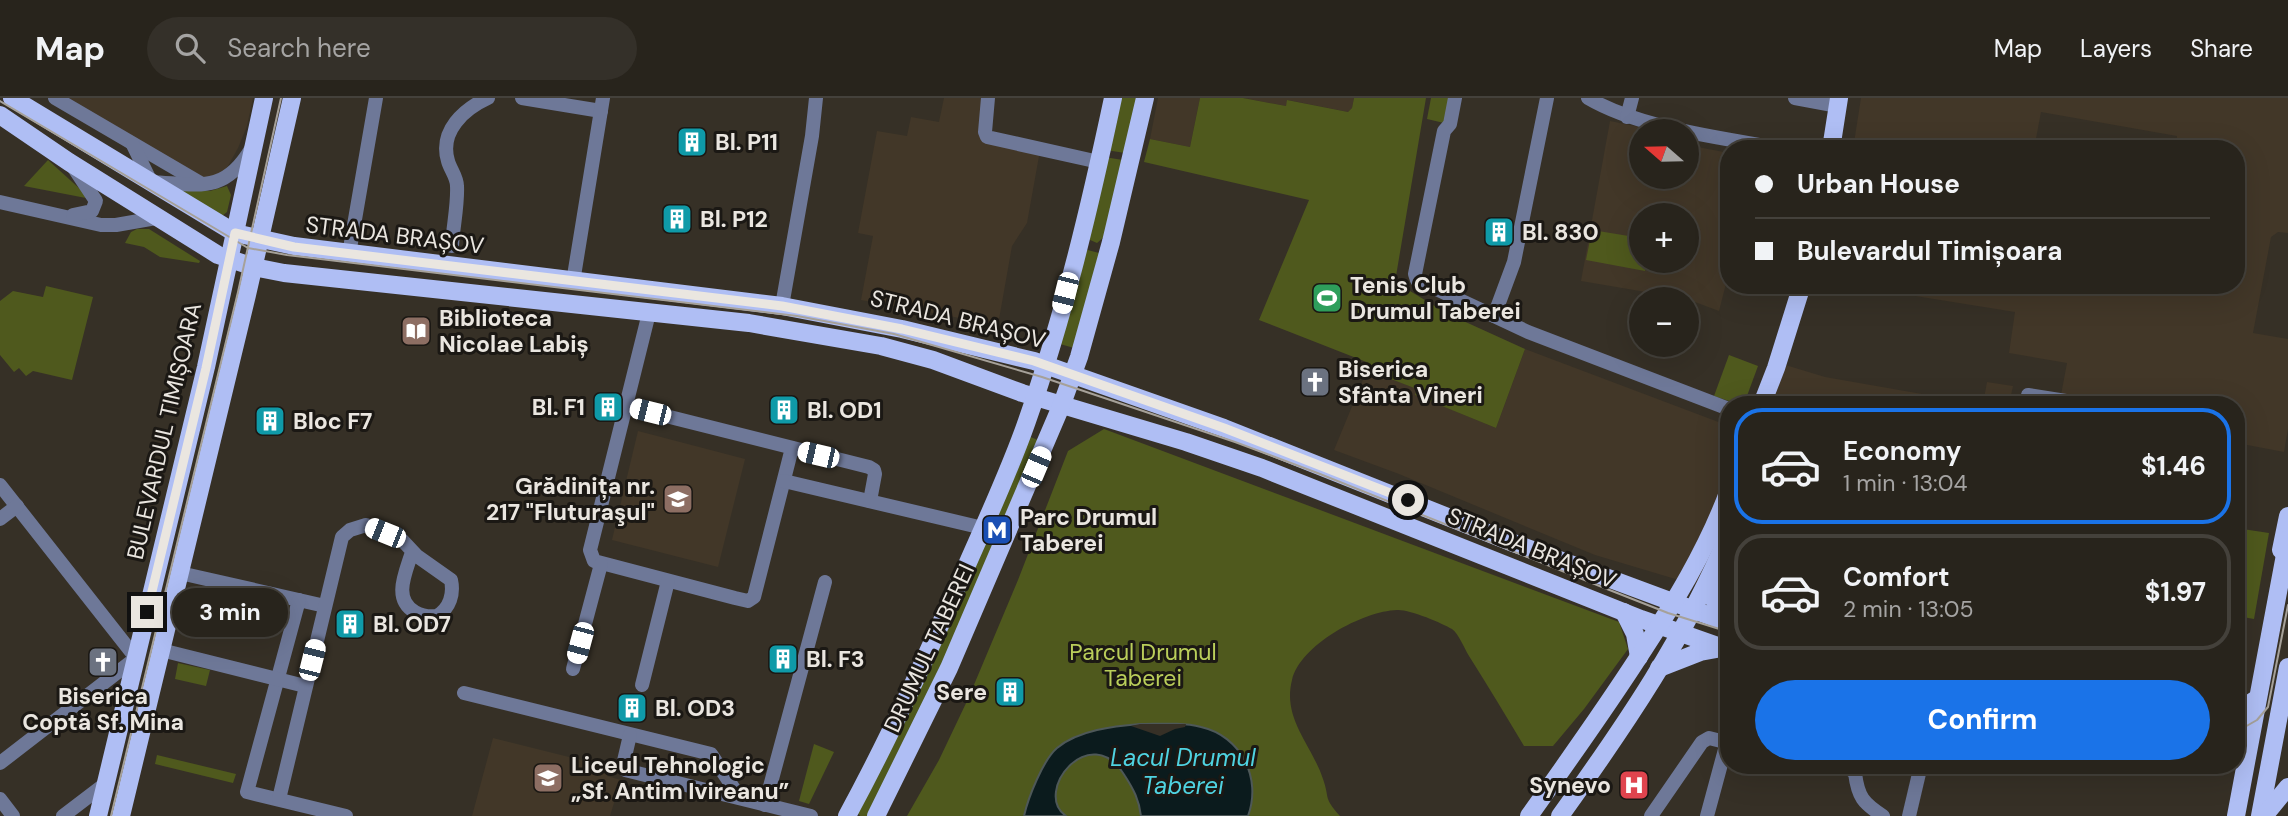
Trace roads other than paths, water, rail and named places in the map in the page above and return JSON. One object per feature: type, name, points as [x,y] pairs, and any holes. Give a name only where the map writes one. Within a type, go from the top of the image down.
[{"type":"main road","name":"STRADA BRAȘOV","points":[[12,98],[235,233],[260,240],[349,254],[782,306],[960,342],[1045,365],[1224,428],[1508,541],[1720,619]]},
{"type":"main road","name":"BULEVARDUL TIMIȘOARA","points":[[97,816],[169,519],[264,98]]},
{"type":"main road","name":"BULEVARDUL TIMIȘOARA","points":[[121,816],[254,267],[292,98]]},
{"type":"main road","name":"DRUMUL TABEREI","points":[[847,816],[906,701],[983,528],[1035,396],[1081,234],[1113,98]]},
{"type":"main road","name":"DRUMUL TABEREI","points":[[876,816],[950,668],[1073,375],[1111,242],[1145,98]]},
{"type":"main road","points":[[1833,140],[1842,101]]},
{"type":"main road","points":[[1841,140],[1842,101]]},
{"type":"main road","name":"STRADA BRAȘOV","points":[[0,115],[156,218],[229,260],[284,273],[775,326],[881,346],[933,360],[1035,396],[1262,468],[1624,612],[1720,647]]},
{"type":"main road","points":[[1081,234],[1085,243],[1094,248],[1111,242]]},
{"type":"main road","points":[[1765,396],[1799,294]]},
{"type":"main road","points":[[1777,396],[1809,294]]},
{"type":"main road","points":[[1529,816],[1674,604],[1720,512]]},
{"type":"main road","points":[[2245,720],[2252,704],[2288,516]]},
{"type":"main road","points":[[169,519],[192,524]]},
{"type":"main road","points":[[2245,714],[2288,539]]},
{"type":"main road","points":[[1560,816],[1597,764],[1681,633],[1720,554]]},
{"type":"main road","points":[[1644,592],[1669,590],[1688,577]]},
{"type":"main road","points":[[1709,579],[1714,600],[1720,609]]},
{"type":"main road","points":[[1624,612],[1635,634],[1639,657]]},
{"type":"main road","points":[[1659,668],[1700,652],[1720,650]]},
{"type":"main road","points":[[2262,816],[2279,763],[2280,729],[2288,667]]},
{"type":"main road","points":[[2245,726],[2280,729]]},
{"type":"main road","points":[[2245,757],[2279,763]]},
{"type":"main road","points":[[2236,816],[2240,774]]},
{"type":"main road","points":[[2262,816],[2288,787]]},
{"type":"street","points":[[55,98],[202,184]]},
{"type":"street","points":[[349,254],[376,98]]},
{"type":"street","points":[[452,246],[457,183],[446,152],[451,129],[460,115],[488,98]]},
{"type":"street","points":[[522,98],[602,105],[573,282]]},
{"type":"street","points":[[782,306],[812,136],[816,98]]},
{"type":"street","points":[[988,98],[985,132],[987,137],[1099,162]]},
{"type":"street","points":[[1455,98],[1450,124],[1444,131],[1416,270],[1419,282],[1528,332],[1720,406]]},
{"type":"street","points":[[1494,316],[1514,262],[1547,98]]},
{"type":"street","points":[[1588,98],[1627,117],[1738,140]]},
{"type":"street","points":[[1627,117],[1632,98]]},
{"type":"street","points":[[1796,98],[1842,101]]},
{"type":"street","points":[[134,145],[151,183],[202,184],[217,182],[230,175],[246,158],[255,141]]},
{"type":"street","points":[[61,215],[87,214],[96,201],[69,162]]},
{"type":"street","points":[[0,202],[109,225],[156,218]]},
{"type":"street","points":[[649,313],[590,550],[594,561],[748,601],[754,597],[792,449]]},
{"type":"street","points":[[2028,395],[2034,396]]},
{"type":"street","points":[[626,406],[874,470],[870,501]]},
{"type":"street","points":[[784,481],[983,528]]},
{"type":"street","points":[[0,485],[135,658],[0,763]]},
{"type":"street","points":[[0,519],[17,506]]},
{"type":"street","points":[[279,799],[341,540],[350,530],[366,525],[402,540],[412,552],[452,580],[453,590],[447,607],[437,616],[421,615],[405,605],[402,598],[412,552]]},
{"type":"street","points":[[573,669],[601,564]]},
{"type":"street","points":[[180,573],[325,606]]},
{"type":"street","points":[[642,685],[668,581]]},
{"type":"street","points":[[765,805],[825,582]]},
{"type":"street","points":[[299,600],[247,792],[346,816]]},
{"type":"street","points":[[162,650],[306,686]]},
{"type":"street","points":[[464,693],[711,754],[740,798]]},
{"type":"street","points":[[630,735],[623,765],[625,770],[811,816]]},
{"type":"street","points":[[1651,816],[1702,742],[1709,738],[1720,741]]},
{"type":"street","points":[[1707,816],[1720,771]]},
{"type":"street","points":[[1855,774],[1857,792],[1871,808],[1883,816]]},
{"type":"street","points":[[1912,816],[1920,774]]},
{"type":"street","points":[[62,816],[105,784]]},
{"type":"street","points":[[0,799],[13,816]]},
{"type":"water","name":"Lacul Drumul Taberei","points":[[1140,724],[1193,725],[1227,739],[1245,761],[1250,774],[1252,802],[1248,816],[1141,816],[1136,795],[1125,776],[1111,760],[1096,755],[1082,757],[1060,778],[1056,792],[1057,805],[1066,816],[1024,816],[1046,761],[1057,748],[1086,733]]},
{"type":"tram line","points":[[111,816],[238,292],[281,98]]},
{"type":"tram line","points":[[0,101],[248,248],[287,255],[797,316],[894,334],[1042,377],[1235,442],[1668,613],[1720,629]]},
{"type":"tram line","points":[[2245,727],[2257,720],[2268,707],[2288,605]]},
{"type":"place","name":"Bl. P11","points":[[692,142]]},
{"type":"place","name":"Bl. P12","points":[[677,219]]},
{"type":"place","name":"Bl. 830","points":[[1499,232]]},
{"type":"place","name":"Tenis Club Drumul Taberei","points":[[1327,298]]},
{"type":"place","name":"Biblioteca Nicolae Labiș","points":[[416,331]]},
{"type":"place","name":"Biserica Sfânta Vineri","points":[[1315,382]]},
{"type":"place","name":"Bl. F1","points":[[608,407]]},
{"type":"place","name":"Bl. OD1","points":[[784,410]]},
{"type":"place","name":"Bloc F7","points":[[270,421]]},
{"type":"place","name":"Grădinița nr. 217 \"Fluturaşul\"","points":[[678,499]]},
{"type":"place","name":"Parc Drumul Taberei","points":[[997,530]]},
{"type":"place","name":"Bl. OD7","points":[[350,624]]},
{"type":"place","name":"Bl. F3","points":[[783,659]]},
{"type":"place","name":"Biserica Coptă Sf. Mina","points":[[103,662]]},
{"type":"place","name":"Sere","points":[[1010,692]]},
{"type":"place","name":"Bl. OD3","points":[[632,708]]},
{"type":"place","name":"Liceul Tehnologic „Sf. Antim Ivireanu”","points":[[548,778]]},
{"type":"place","name":"Synevo","points":[[1634,785]]},
{"type":"park label","name":"Parcul Drumul Taberei","points":[[1143,665]]}]
